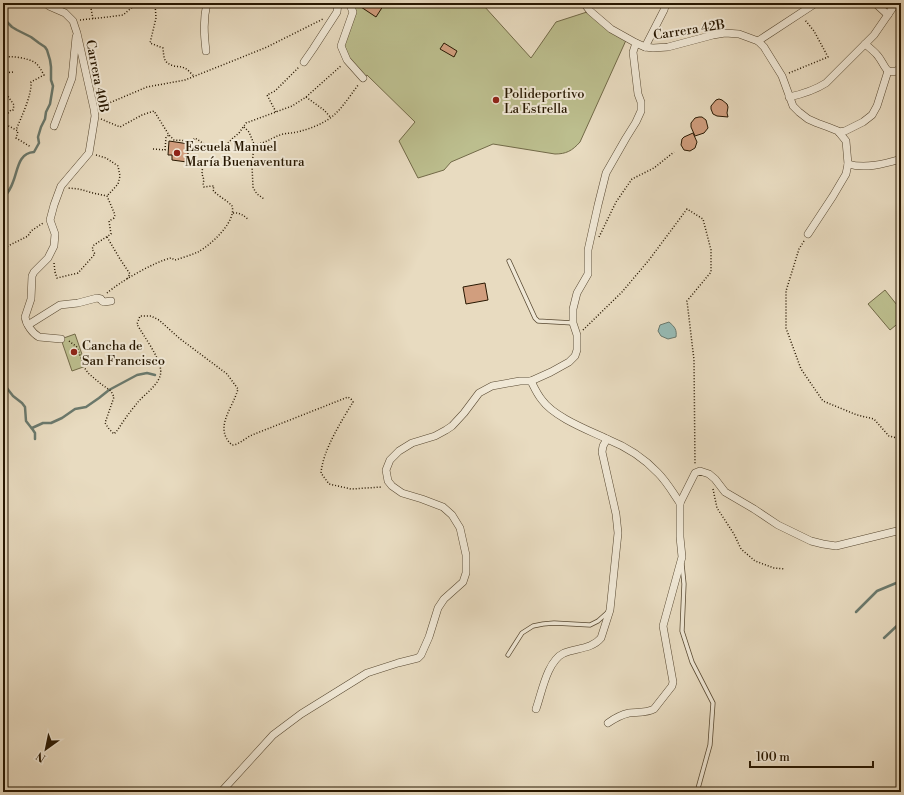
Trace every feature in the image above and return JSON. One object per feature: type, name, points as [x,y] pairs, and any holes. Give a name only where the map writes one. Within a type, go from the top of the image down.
[{"type":"street","points":[[46,3],[65,13],[73,21]]},
{"type":"street","points":[[206,51],[204,17],[207,3]]},
{"type":"street","points":[[304,62],[337,12],[338,3]]},
{"type":"street","points":[[349,3],[352,12],[341,46],[347,60],[363,78]]},
{"type":"street","name":"Carrera 42B","points":[[584,3],[590,11],[611,29],[645,47],[668,47],[725,33],[738,34],[758,41]]},
{"type":"street","points":[[645,47],[664,10],[666,3]]},
{"type":"street","points":[[808,234],[846,174],[848,164],[846,141],[839,132],[808,119],[793,106],[782,76],[764,47],[758,41],[816,3]]},
{"type":"street","points":[[875,3],[888,15]]},
{"type":"street","points":[[789,97],[806,93],[826,83],[874,35],[896,3]]},
{"type":"street","name":"Carrera 40B","points":[[73,21],[77,33],[94,113],[89,153]]},
{"type":"street","points":[[54,126],[72,78],[77,33]]},
{"type":"street","points":[[220,792],[273,735],[301,714],[367,673],[418,658],[421,655],[429,637],[438,608],[444,599],[463,582],[466,573],[466,555],[460,528],[452,515],[443,507],[402,493],[388,481],[386,470],[390,460],[399,451],[412,443],[435,436],[452,426],[480,393],[492,386],[520,381],[531,381],[569,362],[575,356],[577,350],[577,335],[573,323],[572,309],[576,293],[588,274],[588,250],[606,173],[641,112],[641,102],[638,94],[633,52],[636,43]]},
{"type":"street","points":[[865,44],[878,56],[888,71],[895,72],[900,69]]},
{"type":"street","points":[[839,132],[845,131],[863,122],[872,115],[877,106],[888,71]]},
{"type":"street","points":[[61,339],[39,337],[28,325],[25,317],[31,299],[32,276],[48,258],[54,246],[55,234],[50,220],[61,186],[89,153]]},
{"type":"street","points":[[848,164],[860,167],[877,165],[901,159]]},
{"type":"street","points":[[28,325],[60,305],[78,303],[97,298],[104,302],[111,301]]},
{"type":"street","points":[[531,381],[542,400],[561,416],[624,446],[641,457],[659,473],[680,503]]},
{"type":"street","points":[[536,709],[548,670],[555,660],[563,654],[590,646],[598,641],[610,610],[618,533],[616,514],[602,452],[603,446],[607,439]]},
{"type":"street","points":[[608,723],[617,716],[629,713],[651,711],[672,686],[673,682],[663,626],[682,557],[680,537],[680,503],[695,473],[700,472],[709,474],[726,492],[778,525],[812,541],[836,546],[901,530]]},
{"type":"lane","points":[[509,261],[535,318],[538,321],[573,323]]},
{"type":"lane","points":[[682,557],[684,584],[682,631],[692,662],[713,704],[710,745],[696,792]]},
{"type":"lane","points":[[508,655],[522,633],[534,626],[554,623],[590,625],[598,621],[610,610]]},
{"type":"path","points":[[90,3],[93,18]]},
{"type":"path","points":[[73,21],[123,15],[136,4],[144,3]]},
{"type":"path","points":[[170,3],[167,5],[156,3],[156,18],[150,43],[163,48],[165,61],[174,66],[185,68],[194,76]]},
{"type":"path","points":[[782,76],[828,57],[814,31],[807,21],[799,15]]},
{"type":"path","points":[[94,113],[147,87],[185,80],[267,47],[324,19]]},
{"type":"path","points":[[3,58],[6,56],[17,57],[34,62],[44,75],[31,82],[32,88],[16,130],[18,131],[16,138],[31,147]]},
{"type":"path","points":[[94,113],[120,127],[142,115],[154,111],[169,135],[174,140],[192,141],[195,138],[215,151],[219,151],[246,123],[292,106],[306,97],[347,60]]},
{"type":"path","points":[[276,112],[267,95],[275,91],[304,62]]},
{"type":"path","points":[[3,73],[14,72]]},
{"type":"path","points":[[254,144],[267,142],[283,134],[300,132],[331,118],[336,114],[363,78]]},
{"type":"path","points":[[3,119],[11,110],[13,110],[14,105],[4,90]]},
{"type":"path","points":[[306,97],[324,110],[331,118]]},
{"type":"path","points":[[3,123],[16,130]]},
{"type":"path","points":[[244,126],[249,132],[254,144],[252,166],[253,187],[257,194],[264,199]]},
{"type":"path","points":[[153,149],[165,150],[166,137],[169,135]]},
{"type":"path","points":[[101,299],[126,279],[148,268],[171,258],[175,260],[198,252],[216,238],[228,223],[233,212],[232,206],[223,198],[214,193],[214,186],[204,188],[202,174],[203,162],[188,156],[189,141]]},
{"type":"path","points":[[588,250],[600,236],[616,202],[632,179],[654,168],[674,152]]},
{"type":"path","points":[[89,153],[106,158],[118,166],[120,176],[118,184],[107,196]]},
{"type":"path","points":[[61,186],[107,196]]},
{"type":"path","points":[[48,258],[52,259],[54,262],[57,278],[78,273],[94,254],[92,249],[94,245],[111,234],[109,221],[114,218],[115,215],[107,196]]},
{"type":"path","points":[[577,335],[622,292],[649,260],[686,209],[703,219],[710,250],[710,272],[687,301],[694,360],[695,473]]},
{"type":"path","points":[[233,212],[241,213],[249,220]]},
{"type":"path","points":[[3,254],[6,247],[28,236],[36,227],[50,220]]},
{"type":"path","points":[[808,234],[799,249],[786,292],[786,328],[801,369],[823,401],[857,415],[874,419],[889,436],[901,439]]},
{"type":"path","points":[[107,237],[130,274],[126,279]]},
{"type":"path","points":[[61,339],[65,339],[77,347],[84,367],[88,373],[112,391],[114,397],[105,423],[114,434],[126,417],[161,376],[161,367],[155,354],[136,324],[140,316],[151,316],[159,320],[178,338],[227,374],[238,389],[224,423],[225,435],[227,440],[232,445],[237,445],[248,436],[348,397],[352,402],[326,451],[321,473],[329,484],[352,489],[392,486]]},
{"type":"path","points":[[713,487],[717,508],[734,534],[741,549],[755,561],[774,568],[785,569]]},
{"type":"green space","name":"Polideportivo La Estrella","points":[[349,3],[474,3],[484,6],[531,58],[556,22],[590,11],[627,38],[580,142],[574,148],[566,153],[555,154],[493,144],[451,162],[444,170],[418,178],[399,141],[415,122],[367,75],[363,78],[341,46],[352,12]]},
{"type":"green space","points":[[885,290],[901,310],[901,321],[890,330],[868,304]]},
{"type":"green space","name":"Cancha de San Francisco","points":[[75,334],[86,366],[72,371],[61,339]]},
{"type":"water","points":[[669,322],[675,329],[676,337],[668,339],[661,336],[658,331],[660,325]]},
{"type":"building","points":[[355,3],[385,3],[376,17]]},
{"type":"building","points":[[444,43],[457,51],[454,57],[440,49]]},
{"type":"building","points":[[719,99],[727,104],[728,117],[713,114],[711,106],[716,100]]},
{"type":"building","points":[[699,117],[706,120],[708,128],[704,133],[695,136],[691,123],[695,118]]},
{"type":"building","points":[[693,133],[697,142],[695,148],[690,151],[684,150],[681,145],[682,139]]},
{"type":"building","points":[[169,141],[189,144],[187,162],[172,160],[172,155],[168,155]]},
{"type":"building","points":[[485,283],[488,300],[466,304],[463,287]]},
{"type":"waterway","points":[[3,18],[12,27],[31,37],[45,47],[50,60],[51,80],[53,86],[50,104],[38,137],[39,143],[34,152],[25,155],[19,163],[15,177],[3,199]]},
{"type":"waterway","points":[[32,428],[43,423],[51,423],[62,418],[75,409],[86,407],[109,390],[137,375],[147,373],[155,375]]},
{"type":"waterway","points":[[3,383],[13,396],[25,407],[26,421],[35,433],[35,439]]},
{"type":"waterway","points":[[856,612],[877,591],[901,581]]},
{"type":"waterway","points":[[884,638],[901,622]]},
{"type":"place","name":"Polideportivo La Estrella","points":[[496,100]]},
{"type":"place","name":"Escuela Manuel María Buenaventura","points":[[177,153]]},
{"type":"place","name":"Cancha de San Francisco","points":[[74,352]]}]
